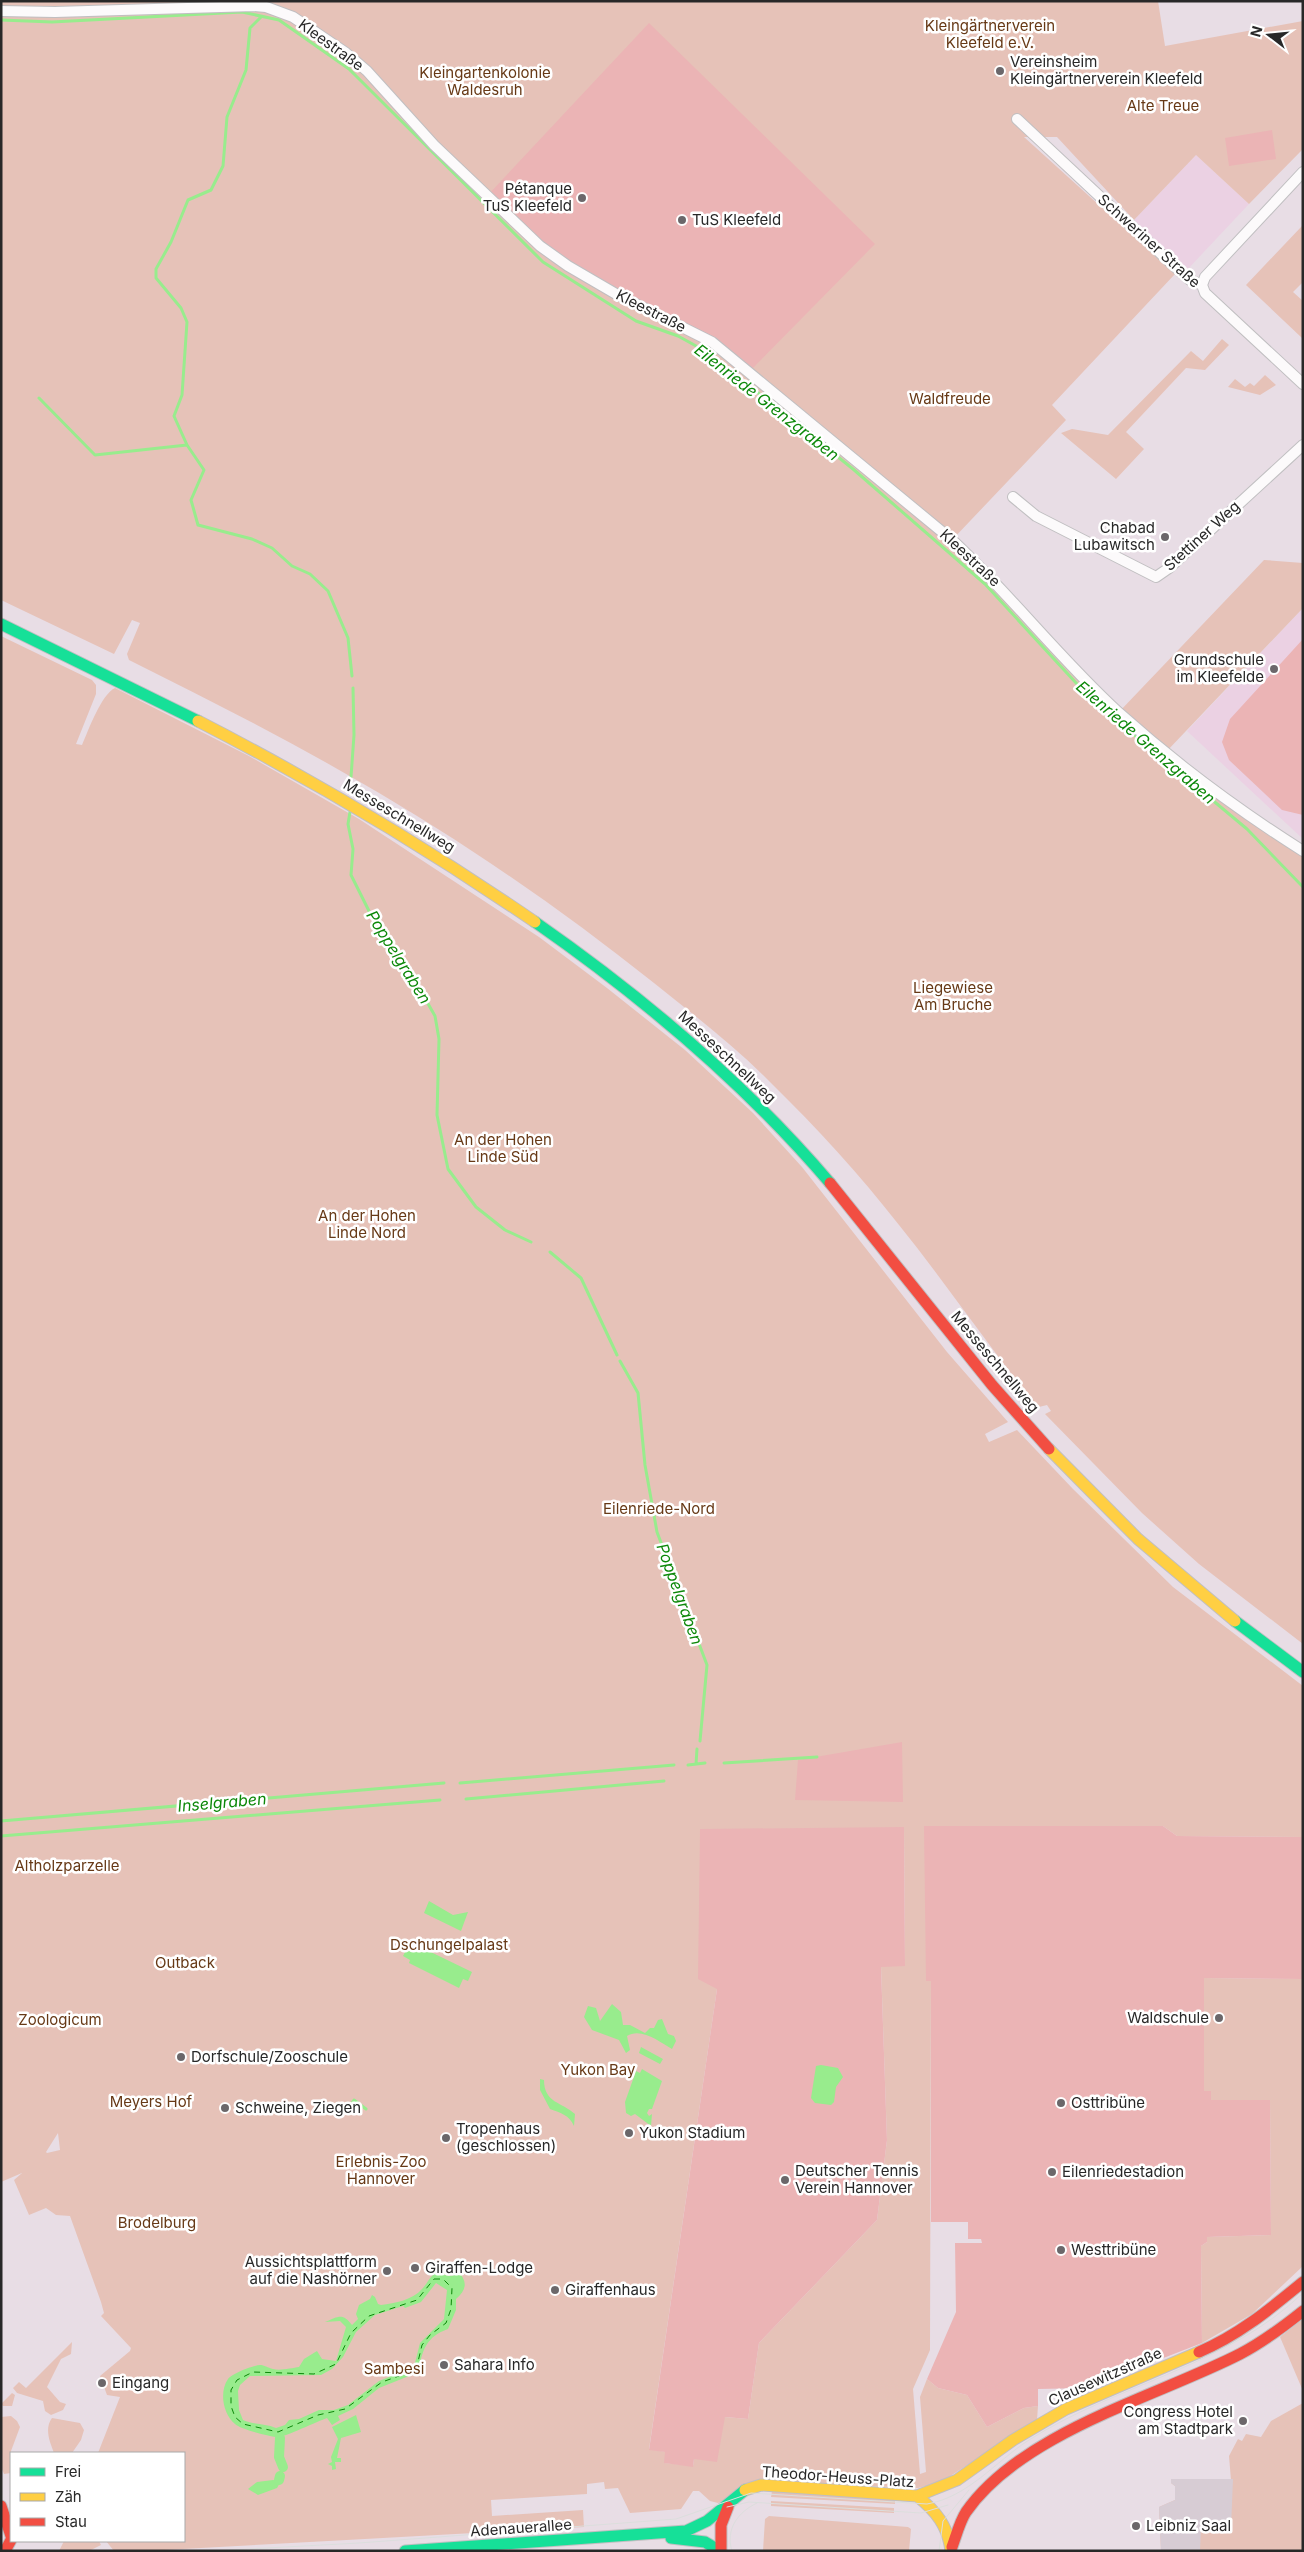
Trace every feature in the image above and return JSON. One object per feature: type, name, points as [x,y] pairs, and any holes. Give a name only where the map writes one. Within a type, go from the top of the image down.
[{"type":"main road","points":[[1,611],[44,632]]},
{"type":"main road","name":"Messeschnellweg","points":[[1,624],[185,713],[325,789],[459,870],[597,965],[712,1060],[814,1165],[994,1387],[1098,1501],[1210,1603],[1303,1672]]},
{"type":"main road","name":"Messeschnellweg","points":[[216,717],[331,779],[464,861],[601,956],[719,1053],[822,1156],[1001,1380],[1106,1494],[1216,1593],[1303,1659]]},
{"type":"main road","name":"Clausewitzstraße","points":[[917,2496],[957,2480],[1012,2440],[1066,2409],[1223,2342],[1252,2324],[1303,2282]]},
{"type":"main road","points":[[951,2551],[954,2535],[964,2515],[994,2482],[1018,2463],[1104,2414],[1241,2354],[1271,2336],[1303,2311]]},
{"type":"main road","name":"Theodor-Heuss-Platz","points":[[640,2536],[694,2529],[709,2521],[733,2496],[761,2485],[917,2496],[934,2510],[943,2522],[949,2536],[951,2551]]},
{"type":"main road","name":"Theodor-Heuss-Platz","points":[[721,2551],[720,2535],[723,2518],[735,2498],[750,2488]]},
{"type":"main road","points":[[1,2506],[10,2533]]},
{"type":"main road","name":"Theodor-Heuss-Platz","points":[[640,2536],[705,2542],[721,2551]]},
{"type":"main road","name":"Adenauerallee","points":[[405,2551],[640,2536]]},
{"type":"street","name":"Kleestraße","points":[[1,11],[55,12],[254,6],[266,7],[293,17],[323,36],[367,72],[434,145],[540,246],[568,266],[616,294],[712,342],[952,540],[989,574],[1083,677],[1119,712],[1188,769],[1273,832],[1303,851]]},
{"type":"street","name":"Schweriner Straße","points":[[1017,119],[1173,265],[1190,280],[1202,284],[1205,293],[1303,384]]},
{"type":"street","points":[[1202,284],[1205,277],[1301,177]]},
{"type":"street","name":"Stettiner Weg","points":[[1013,497],[1036,516],[1156,577],[1303,445]]},
{"type":"shaded area","name":"TuS Kleefeld","points":[[649,23],[875,244],[748,373],[712,342],[568,266],[487,196]]},
{"type":"shaded area","points":[[1272,130],[1276,159],[1229,166],[1225,138]]},
{"type":"shaded area","points":[[1196,155],[1249,204],[1187,270],[1134,220]]},
{"type":"shaded area","name":"Grundschule im Kleefelde","points":[[1303,608],[1303,839],[1187,731]]},
{"type":"shaded area","name":"Grundschule im Kleefelde","points":[[1303,639],[1303,815],[1282,810],[1229,760],[1222,742],[1230,719]]},
{"type":"shaded area","points":[[902,1742],[903,1802],[795,1800],[798,1760]]},
{"type":"shaded area","points":[[924,1826],[1163,1826],[1177,1836],[1303,1837],[1303,1979],[1204,1978],[1204,2091],[1211,2091],[1211,2100],[1270,2100],[1271,2235],[1207,2237],[1207,2242],[1201,2246],[1202,2343],[1086,2388],[1038,2389],[1038,2406],[1024,2408],[987,2427],[967,2395],[938,2388],[927,2379],[956,2312],[955,2243],[982,2243],[981,2239],[968,2239],[968,2222],[931,2222],[931,1981],[926,1981]]},
{"type":"shaded area","name":"Deutscher Tennis Verein Hannover","points":[[904,1827],[905,1966],[881,1967],[887,2140],[877,2220],[759,2343],[748,2419],[725,2417],[717,2462],[694,2459],[693,2467],[664,2463],[665,2452],[649,2450],[717,1989],[698,1979],[700,1829]]},
{"type":"shaded area","points":[[429,1901],[453,1915],[468,1912],[461,1931],[424,1913]]},
{"type":"shaded area","points":[[410,1942],[472,1972],[468,1981],[463,1979],[459,1988],[409,1963],[410,1960],[403,1956]]},
{"type":"shaded area","points":[[612,2004],[621,2012],[623,2025],[630,2025],[645,2033],[650,2028],[654,2028],[658,2020],[662,2019],[668,2034],[674,2036],[676,2041],[672,2049],[650,2036],[638,2033],[627,2036],[630,2050],[626,2053],[619,2040],[592,2030],[584,2017],[588,2006],[596,2008],[600,2021]]},
{"type":"shaded area","points":[[641,2047],[663,2059],[660,2064],[639,2053]]},
{"type":"shaded area","points":[[816,2066],[838,2068],[843,2077],[836,2087],[834,2102],[831,2105],[815,2103],[811,2098]]},
{"type":"shaded area","points":[[642,2069],[662,2081],[652,2109],[649,2109],[647,2113],[649,2116],[652,2114],[651,2126],[635,2114],[631,2116],[626,2113],[625,2102],[636,2071],[640,2073]]},
{"type":"shaded area","points":[[540,2079],[544,2080],[545,2088],[550,2098],[575,2114],[574,2126],[567,2117],[550,2109],[540,2090]]},
{"type":"shaded area","points":[[438,2272],[451,2276],[459,2272],[465,2286],[462,2293],[456,2299],[456,2310],[448,2329],[435,2336],[426,2345],[421,2357],[419,2372],[379,2388],[353,2409],[338,2416],[340,2420],[332,2425],[327,2418],[278,2437],[243,2428],[231,2420],[225,2409],[223,2396],[225,2384],[230,2377],[257,2365],[279,2370],[299,2367],[304,2359],[317,2351],[322,2359],[336,2361],[346,2327],[340,2321],[325,2322],[343,2317],[352,2325],[358,2319],[356,2314],[359,2305],[370,2299],[372,2295],[378,2304],[381,2305],[403,2300],[418,2293]],"holes":[[[436,2283],[447,2290],[444,2319],[420,2343],[414,2367],[379,2381],[348,2405],[334,2410],[319,2410],[299,2419],[289,2420],[285,2425],[276,2428],[243,2420],[239,2410],[238,2391],[240,2385],[250,2376],[321,2375],[332,2369],[343,2357],[356,2332],[375,2315],[421,2302]]]},
{"type":"shaded area","points":[[356,2415],[361,2432],[341,2438],[337,2458],[341,2458],[341,2462],[335,2462],[336,2469],[332,2470],[332,2466],[328,2464],[332,2462],[331,2457],[338,2439],[332,2427]]},
{"type":"shaded area","points":[[1171,2479],[1233,2479],[1231,2528],[1201,2527],[1200,2551],[1161,2551],[1159,2507],[1175,2500],[1175,2486],[1171,2483]]},
{"type":"shaded area","points":[[281,2481],[277,2488],[258,2495],[248,2489],[257,2482]]},
{"type":"green space","points":[[1,1],[1158,1],[1165,46],[1303,21],[1303,149],[1249,204],[1196,155],[1134,220],[1057,137],[1024,137],[1175,274],[1052,405],[1066,420],[952,540],[1119,712],[1264,560],[1303,563],[1303,608],[1166,752],[1303,851],[1303,1644],[1199,1564],[1142,1513],[1045,1414],[1051,1411],[1047,1405],[1039,1407],[1032,1400],[916,1247],[854,1170],[758,1070],[684,1007],[548,903],[436,828],[303,750],[129,660],[127,654],[140,623],[132,620],[114,654],[1,600]]},
{"type":"green space","points":[[1302,226],[1303,282],[1293,292],[1303,301],[1302,338],[1246,285]]},
{"type":"green space","points":[[1222,339],[1229,345],[1205,370],[1186,368],[1126,432],[1144,449],[1116,479],[1061,433],[1072,429],[1108,435],[1191,351],[1203,361]]},
{"type":"green space","points":[[1265,375],[1276,385],[1260,395],[1228,387],[1235,379],[1245,387],[1250,383],[1254,386]]},
{"type":"green space","name":"Eilenriede-Nord","points":[[1,636],[92,680],[96,685],[96,694],[76,744],[82,745],[100,705],[115,688],[249,756],[359,819],[539,937],[685,1050],[753,1113],[802,1167],[947,1352],[1008,1422],[985,1434],[989,1442],[1017,1430],[1073,1489],[1173,1587],[1303,1686],[1303,1837],[1177,1836],[1163,1826],[926,1981],[931,1981],[930,2350],[913,2389],[920,2474],[926,2472],[920,2397],[927,2379],[938,2388],[967,2395],[987,2427],[1024,2408],[1038,2406],[1037,2420],[941,2482],[918,2488],[789,2483],[789,2478],[764,2476],[763,2481],[718,2503],[710,2501],[699,2491],[693,2491],[681,2509],[630,2513],[618,2488],[605,2489],[604,2482],[587,2484],[587,2494],[491,2500],[492,2516],[583,2510],[584,2527],[146,2551],[114,2551],[107,2542],[185,2542],[185,2452],[98,2452],[120,2397],[107,2395],[100,2376],[130,2351],[131,2348],[101,2316],[104,2313],[101,2302],[70,2216],[56,2215],[46,2208],[29,2215],[14,2180],[22,2173],[1,2182]],"holes":[[[904,1827],[905,1966],[881,1966],[887,2140],[877,2220],[759,2343],[748,2419],[725,2417],[694,2459],[693,2466],[665,2463],[666,2452],[649,2449],[717,1989]],[[58,2133],[60,2150],[46,2152]]]},
{"type":"green space","points":[[1204,1978],[1303,1979],[1303,2266],[1252,2314],[1202,2343],[1201,2246],[1207,2242],[1207,2237],[1271,2235],[1270,2100],[1211,2100],[1204,2091]]},
{"type":"green space","points":[[1303,2319],[1303,2391],[1280,2337]]},
{"type":"green space","points":[[72,2342],[71,2354],[61,2359],[47,2387],[60,2402],[66,2404],[63,2410],[51,2415],[45,2411],[43,2401],[17,2393],[13,2388],[19,2382],[26,2388]]},
{"type":"green space","points":[[12,2393],[15,2395],[12,2406],[3,2406],[1,2404]]},
{"type":"green space","points":[[1303,2403],[1303,2551],[1161,2551],[1159,2507],[1175,2500],[1175,2486],[1171,2483],[1171,2479],[1231,2480],[1229,2456],[1238,2439],[1242,2441],[1246,2434],[1261,2437],[1271,2421]]},
{"type":"green space","points":[[11,2416],[20,2427],[10,2452],[10,2473],[4,2474],[1,2467],[1,2417]]},
{"type":"green space","points":[[52,2418],[80,2423],[84,2430],[81,2440],[73,2452],[54,2452],[48,2431]]},
{"type":"green space","points":[[772,2491],[895,2498],[895,2504],[771,2497]]},
{"type":"green space","points":[[771,2501],[894,2508],[894,2513],[771,2506]]},
{"type":"green space","points":[[769,2516],[908,2527],[911,2529],[909,2551],[763,2551],[765,2519]]},
{"type":"green space","points":[[64,2542],[100,2542],[101,2545],[89,2551],[59,2551]]},
{"type":"waterway","name":"Eilenriede Grenzgraben","points":[[1,20],[52,22],[242,12],[279,20],[349,69],[543,262],[636,321],[678,336],[707,352],[853,469],[985,584],[1089,697],[1247,829],[1303,887]]},
{"type":"waterway","name":"Poppelgraben","points":[[261,17],[250,28],[246,70],[227,117],[223,166],[211,190],[188,200],[171,242],[156,269],[156,278],[181,308],[187,322],[182,395],[174,416],[187,445],[204,470],[191,500],[198,525],[252,539],[272,548],[292,566],[310,574],[328,591],[348,638],[352,676]]},
{"type":"waterway","points":[[39,398],[95,455],[187,445]]},
{"type":"waterway","name":"Poppelgraben","points":[[351,777],[354,735],[353,688]]},
{"type":"waterway","name":"Poppelgraben","points":[[350,812],[348,824],[353,849],[351,875],[370,913],[383,934],[397,949],[435,1016],[439,1039],[437,1115],[448,1169],[476,1207],[505,1230],[531,1242]]},
{"type":"waterway","name":"Poppelgraben","points":[[550,1252],[581,1278],[617,1355]]},
{"type":"waterway","name":"Poppelgraben","points":[[620,1361],[638,1393],[645,1465],[657,1532],[707,1665],[700,1741]]},
{"type":"waterway","name":"Poppelgraben","points":[[696,1764],[697,1749]]},
{"type":"waterway","points":[[724,1763],[817,1757]]},
{"type":"waterway","name":"Inselgraben","points":[[688,1765],[705,1763]]},
{"type":"waterway","name":"Inselgraben","points":[[460,1783],[674,1765]]},
{"type":"waterway","points":[[466,1799],[664,1781]]},
{"type":"waterway","name":"Inselgraben","points":[[1,1821],[444,1783]]},
{"type":"waterway","points":[[1,1836],[440,1800]]},
{"type":"waterway","points":[[346,2112],[354,2100],[366,2109]]},
{"type":"waterway","points":[[280,2438],[279,2457],[283,2467]]},
{"type":"waterway","points":[[279,2480],[280,2476]]},
{"type":"ferry route","points":[[434,2279],[443,2279],[452,2288],[451,2309],[446,2323],[430,2335],[422,2345],[416,2370],[382,2382],[345,2409],[318,2415],[278,2432],[243,2424],[235,2417],[231,2406],[231,2390],[237,2380],[253,2372],[314,2374],[336,2364],[351,2333],[369,2316],[417,2300],[434,2279]]},
{"type":"tram line","points":[[212,2551],[359,2543],[676,2519],[751,2493],[927,2504],[955,2494],[981,2478],[1029,2440],[1063,2421],[1206,2357],[1240,2339],[1273,2318],[1303,2293]]},
{"type":"tram line","points":[[939,2551],[943,2521],[969,2490]]},
{"type":"tram line","points":[[727,2507],[749,2502],[921,2513],[948,2505]]},
{"type":"tram line","points":[[732,2551],[730,2535],[735,2522],[744,2511],[757,2503]]},
{"type":"traffic: fast","points":[[1,624],[198,721]]},
{"type":"traffic: fast","points":[[535,922],[654,1011],[691,1043],[763,1110],[830,1183]]},
{"type":"traffic: fast","points":[[1235,1621],[1303,1672]]},
{"type":"traffic: fast","points":[[405,2551],[686,2531],[707,2521],[745,2490]]},
{"type":"traffic: fast","points":[[671,2538],[705,2542],[720,2551]]},
{"type":"traffic: slow","points":[[198,721],[285,767],[370,816],[535,922]]},
{"type":"traffic: slow","points":[[1049,1449],[1138,1539],[1235,1621]]},
{"type":"traffic: slow","points":[[917,2496],[957,2480],[1013,2440],[1066,2409],[1199,2352]]},
{"type":"traffic: slow","points":[[745,2490],[761,2485],[917,2496],[930,2507],[940,2520],[947,2534],[951,2551]]},
{"type":"traffic: jam","points":[[830,1183],[992,1385],[1049,1449]]},
{"type":"traffic: jam","points":[[1199,2352],[1241,2330],[1303,2282]]},
{"type":"traffic: jam","points":[[952,2547],[966,2512],[990,2484],[1021,2460],[1055,2438],[1092,2419],[1240,2354],[1273,2334],[1303,2311]]},
{"type":"traffic: jam","points":[[1,2506],[10,2533]]},
{"type":"traffic: jam","points":[[721,2551],[721,2525],[728,2507]]},
{"type":"traffic: jam","points":[[5,2551],[10,2542]]},
{"type":"place","name":"Vereinsheim Kleingärtnerverein Kleefeld","points":[[1000,71]]},
{"type":"place","name":"Pétanque TuS Kleefeld","points":[[582,198]]},
{"type":"place","name":"TuS Kleefeld","points":[[682,220]]},
{"type":"place","name":"Chabad Lubawitsch","points":[[1165,537]]},
{"type":"place","name":"Grundschule im Kleefelde","points":[[1274,669]]},
{"type":"place","name":"Waldschule","points":[[1219,2018]]},
{"type":"place","name":"Dorfschule/Zooschule","points":[[181,2057]]},
{"type":"place","name":"Osttribüne","points":[[1061,2103]]},
{"type":"place","name":"Schweine, Ziegen","points":[[225,2108]]},
{"type":"place","name":"Yukon Stadium","points":[[629,2133]]},
{"type":"place","name":"Tropenhaus (geschlossen)","points":[[446,2138]]},
{"type":"place","name":"Eilenriedestadion","points":[[1052,2172]]},
{"type":"place","name":"Deutscher Tennis Verein Hannover","points":[[785,2180]]},
{"type":"place","name":"Westtribüne","points":[[1061,2250]]},
{"type":"place","name":"Giraffen-Lodge","points":[[415,2268]]},
{"type":"place","name":"Aussichtsplattform auf die Nashörner","points":[[387,2271]]},
{"type":"place","name":"Giraffenhaus","points":[[555,2290]]},
{"type":"place","name":"Sahara Info","points":[[444,2365]]},
{"type":"place","name":"Eingang","points":[[102,2383]]},
{"type":"place","name":"Congress Hotel am Stadtpark","points":[[1243,2421]]},
{"type":"place","name":"Leibniz Saal","points":[[1136,2526]]},
{"type":"park label","name":"Kleingärtnerverein Kleefeld e.V.","points":[[990,34]]},
{"type":"park label","name":"Kleingartenkolonie Waldesruh","points":[[485,82]]},
{"type":"park label","name":"Alte Treue","points":[[1163,106]]},
{"type":"park label","name":"Waldfreude","points":[[950,399]]},
{"type":"park label","name":"Liegewiese Am Bruche","points":[[953,996]]},
{"type":"park label","name":"An der Hohen Linde Süd","points":[[503,1148]]},
{"type":"park label","name":"An der Hohen Linde Nord","points":[[367,1224]]},
{"type":"park label","name":"Altholzparzelle","points":[[67,1866]]},
{"type":"park label","name":"Dschungelpalast","points":[[449,1945]]},
{"type":"park label","name":"Outback","points":[[185,1963]]},
{"type":"park label","name":"Zoologicum","points":[[60,2020]]},
{"type":"park label","name":"Yukon Bay","points":[[598,2070]]},
{"type":"park label","name":"Meyers Hof","points":[[151,2102]]},
{"type":"park label","name":"Erlebnis-Zoo Hannover","points":[[381,2170]]},
{"type":"park label","name":"Brodelburg","points":[[157,2223]]},
{"type":"park label","name":"Sambesi","points":[[394,2369]]}]
